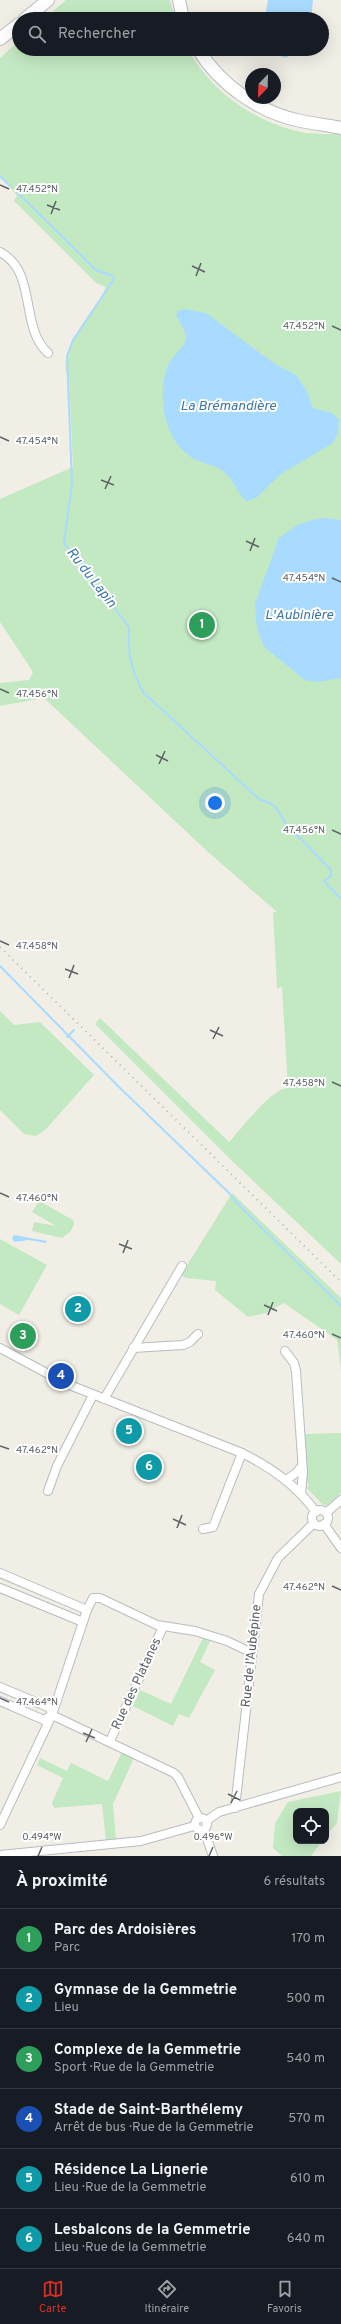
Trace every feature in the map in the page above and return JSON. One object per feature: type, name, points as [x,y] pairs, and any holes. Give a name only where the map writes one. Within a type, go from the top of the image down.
[{"type":"main road","points":[[33,12],[48,0]]},
{"type":"main road","points":[[179,0],[182,12]]},
{"type":"main road","points":[[0,39],[12,30]]},
{"type":"main road","points":[[204,56],[220,77],[256,105],[285,116],[341,128]]},
{"type":"main road","points":[[320,124],[341,121]]},
{"type":"street","points":[[0,252],[12,261],[19,272],[32,322],[41,347],[48,353]]},
{"type":"street","points":[[104,1399],[182,1266]]},
{"type":"street","points":[[133,1348],[183,1345],[190,1342],[198,1334]]},
{"type":"street","points":[[0,1348],[67,1384],[242,1453],[267,1465],[301,1494],[316,1512]]},
{"type":"street","points":[[285,1351],[294,1363],[296,1371],[303,1472],[301,1494]]},
{"type":"street","points":[[48,1491],[57,1466],[93,1395]]},
{"type":"street","points":[[203,1529],[212,1527],[242,1453]]},
{"type":"street","points":[[286,1480],[296,1473],[302,1466]]},
{"type":"street","points":[[326,1513],[341,1500]]},
{"type":"street","points":[[320,1510],[326,1513],[328,1520],[324,1524],[318,1526],[314,1523],[313,1516],[316,1512],[320,1510]]},
{"type":"street","name":"Rue de l’Aubépine","points":[[235,1808],[257,1604],[264,1581],[285,1549],[314,1523]]},
{"type":"street","points":[[324,1524],[341,1548]]},
{"type":"street","points":[[0,1573],[87,1610]]},
{"type":"street","points":[[0,1588],[83,1622]]},
{"type":"street","points":[[0,1826],[52,1715],[87,1610],[93,1598],[100,1598],[163,1627],[195,1631],[227,1641],[252,1653]]},
{"type":"street","name":"Rue des Platanes","points":[[110,1741],[163,1627]]},
{"type":"street","points":[[0,1687],[50,1708],[52,1715],[110,1741],[174,1773],[178,1777],[207,1826],[204,1830],[213,1856]]},
{"type":"street","points":[[0,1701],[45,1720],[52,1715]]},
{"type":"street","points":[[0,1855],[141,1841],[194,1826],[195,1822],[219,1812],[341,1777]]},
{"type":"street","points":[[194,1826],[198,1830],[204,1830]]},
{"type":"green space","points":[[66,0],[170,0],[173,12],[52,12]]},
{"type":"green space","points":[[12,47],[12,56],[192,56],[209,79],[223,92],[238,104],[271,123],[307,133],[341,134],[341,1264],[229,1158],[95,1024],[100,1018],[229,1142],[265,1102],[281,1090],[288,1088],[282,987],[277,988],[273,912],[277,912],[208,852],[44,698],[0,706],[0,683],[29,680],[33,672],[0,622],[0,499],[73,467],[69,379],[66,370],[66,359],[76,335],[106,287],[96,283],[14,201],[17,195],[0,177],[0,58]]},
{"type":"green space","points":[[0,1011],[14,1025],[40,1022],[94,1075],[46,1129],[36,1136],[24,1134],[0,1110]]},
{"type":"green space","points":[[232,1193],[341,1298],[341,1370],[337,1340],[284,1303],[266,1313],[248,1317],[215,1290],[216,1281],[186,1278],[181,1275]]},
{"type":"green space","points":[[39,1201],[73,1220],[74,1224],[71,1231],[62,1238],[32,1231],[34,1222],[56,1226],[32,1212]]},
{"type":"green space","points":[[0,1239],[47,1265],[19,1315],[0,1304]]},
{"type":"green space","points":[[341,1433],[341,1493],[328,1505],[323,1505],[307,1488],[309,1485],[307,1481],[305,1434]]},
{"type":"green space","points":[[203,1638],[210,1641],[200,1662],[215,1670],[189,1718],[179,1714],[173,1726],[133,1706],[140,1690],[171,1704]]},
{"type":"green space","points":[[122,1752],[134,1758],[113,1804],[116,1840],[106,1841],[102,1804],[54,1808],[52,1803],[63,1778],[37,1765],[40,1758],[67,1771],[71,1763],[108,1781]]},
{"type":"green space","points":[[341,1791],[337,1823],[329,1832],[329,1808],[293,1808],[293,1844],[320,1844],[311,1856],[282,1856],[273,1848],[275,1823],[288,1802]]},
{"type":"water","points":[[268,0],[313,0],[312,12],[266,12]]},
{"type":"water","name":"La Brémandière","points":[[184,309],[206,313],[275,364],[296,375],[308,393],[313,408],[332,413],[339,420],[338,432],[333,443],[281,474],[256,498],[246,501],[224,472],[216,467],[191,457],[174,439],[169,428],[163,402],[163,389],[168,365],[186,340],[185,332],[176,315],[178,311]]},
{"type":"water","name":"L'Aubinière","points":[[324,518],[341,520],[341,678],[318,682],[305,680],[264,647],[257,629],[255,604],[279,538],[297,525]]},
{"type":"water","points":[[14,1235],[47,1241],[46,1243],[29,1240],[15,1242],[12,1239]]},
{"type":"waterway","name":"Ru du Lapin","points":[[0,176],[10,186]]},
{"type":"waterway","name":"Ru du Lapin","points":[[16,191],[96,270],[113,276],[114,279],[73,340],[67,356],[72,484],[64,543],[129,627],[131,661],[135,675],[143,692],[260,800],[268,802],[278,810],[291,831],[297,835],[331,870],[331,876],[324,881],[341,899]]},
{"type":"waterway","points":[[0,966],[119,1087],[229,1193],[236,1202],[341,1306]]},
{"type":"waterway","points":[[67,1037],[74,1030]]},
{"type":"railway","points":[[0,947],[341,1282]]},
{"type":"place","name":"Parc des Ardoisières","points":[[202,625]]},
{"type":"place","name":"Gymnase de la Gemmetrie","points":[[78,1309]]},
{"type":"place","name":"Complexe de la Gemmetrie","points":[[23,1336]]},
{"type":"place","name":"Stade de Saint-Barthélemy","points":[[61,1376]]},
{"type":"place","name":"Résidence La Lignerie","points":[[129,1431]]},
{"type":"place","name":"Lesbalcons de la Gemmetrie","points":[[149,1467]]}]
